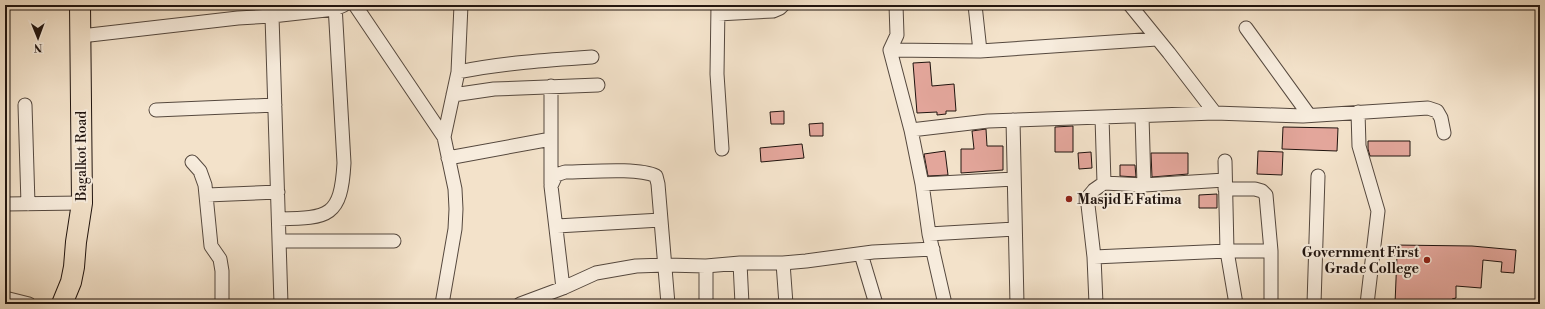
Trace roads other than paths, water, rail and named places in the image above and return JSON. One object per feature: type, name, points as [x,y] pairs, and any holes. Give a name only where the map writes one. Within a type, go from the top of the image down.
[{"type":"main road","name":"Bagalkot Road","points":[[62,304],[71,282],[74,267],[82,203],[80,5]]},
{"type":"street","points":[[355,5],[444,137]]},
{"type":"street","points":[[442,304],[455,229],[456,209],[455,189],[444,137],[458,72],[461,5]]},
{"type":"street","points":[[722,149],[717,74],[718,9],[772,11],[783,5]]},
{"type":"street","points":[[896,5],[897,35],[890,50],[911,130],[922,184],[929,234],[946,304]]},
{"type":"street","points":[[974,5],[980,51]]},
{"type":"street","points":[[1130,5],[1215,113]]},
{"type":"street","points":[[81,36],[238,18],[272,16],[338,6],[344,163],[343,186],[338,200],[327,213],[312,218],[279,219]]},
{"type":"street","points":[[272,16],[281,304]]},
{"type":"street","points":[[1246,28],[1309,115]]},
{"type":"street","points":[[890,50],[980,51],[1157,39]]},
{"type":"street","points":[[458,72],[494,64],[520,61],[592,57]]},
{"type":"street","points":[[453,95],[494,89],[598,85]]},
{"type":"street","points":[[551,86],[552,186],[563,288]]},
{"type":"street","points":[[25,105],[28,204]]},
{"type":"street","points":[[156,110],[275,105]]},
{"type":"street","points":[[911,130],[988,121],[1215,113],[1309,115],[1428,108],[1437,111],[1441,118],[1444,133]]},
{"type":"street","points":[[1358,112],[1359,146],[1378,211],[1367,304]]},
{"type":"street","points":[[1142,116],[1144,185]]},
{"type":"street","points":[[1102,117],[1104,183]]},
{"type":"street","points":[[1013,120],[1017,304]]},
{"type":"street","points":[[448,158],[551,139]]},
{"type":"street","points":[[1225,161],[1227,251],[1236,304]]},
{"type":"street","points":[[192,162],[200,171],[205,185],[211,246],[220,259],[222,271],[222,304]]},
{"type":"street","points":[[552,186],[556,175],[565,172],[633,172],[650,173],[656,176],[666,265],[668,304]]},
{"type":"street","points":[[1314,304],[1318,176]]},
{"type":"street","points":[[922,184],[1014,178]]},
{"type":"street","points":[[1096,304],[1094,257],[1088,205],[1089,196],[1094,190],[1104,183],[1144,185],[1225,184],[1262,191],[1266,196],[1271,251],[1271,304]]},
{"type":"street","points":[[207,195],[278,192]]},
{"type":"street","points":[[5,204],[82,203]]},
{"type":"street","points":[[557,226],[661,220]]},
{"type":"street","points":[[929,234],[1015,228]]},
{"type":"street","points":[[279,241],[394,241]]},
{"type":"street","points":[[520,304],[563,288],[596,273],[636,266],[706,266],[740,263],[783,263],[861,254],[933,249]]},
{"type":"street","points":[[1094,257],[1227,251],[1271,251]]},
{"type":"street","points":[[861,254],[876,304]]},
{"type":"street","points":[[740,263],[742,304]]},
{"type":"street","points":[[783,263],[786,304]]},
{"type":"street","points":[[706,266],[706,304]]},
{"type":"street","points":[[5,298],[29,304]]},
{"type":"place","name":"Masjid E Fatima","points":[[1069,199]]},
{"type":"place","name":"Government First Grade College","points":[[1427,260]]}]
